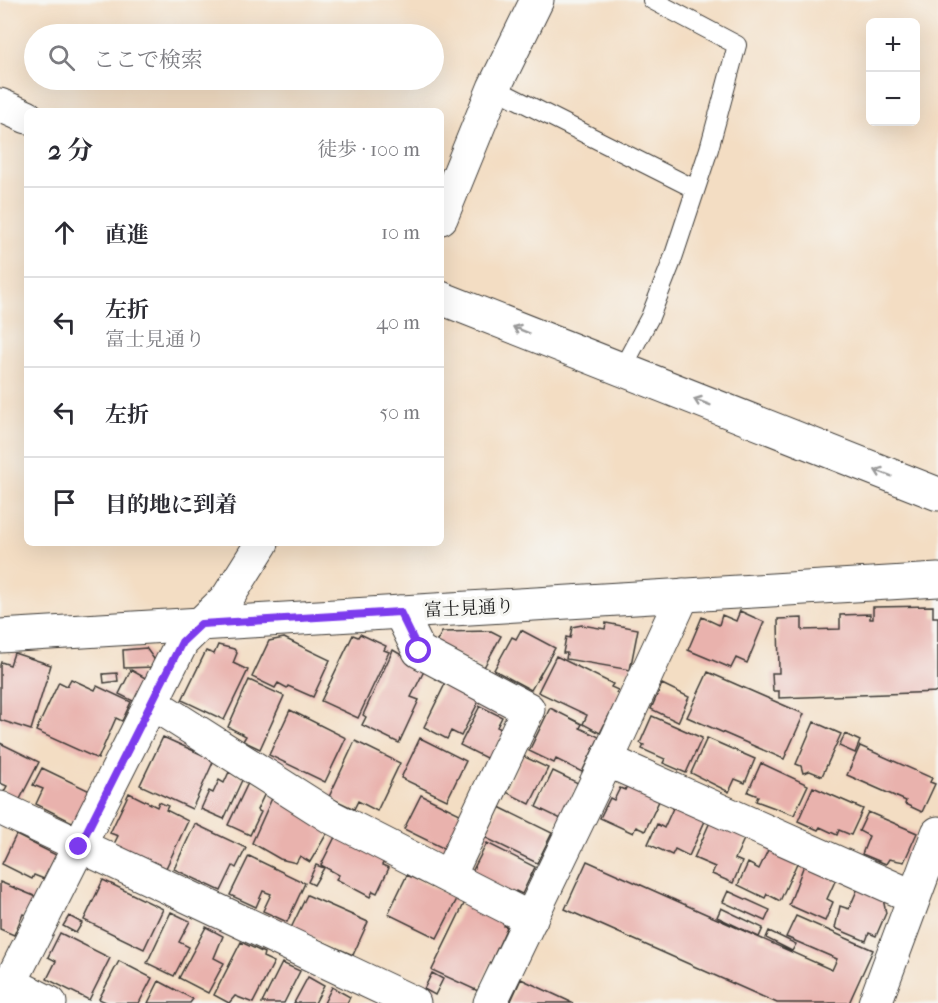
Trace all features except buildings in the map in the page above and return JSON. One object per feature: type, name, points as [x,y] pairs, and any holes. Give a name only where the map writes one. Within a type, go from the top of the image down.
[{"type":"street","points":[[444,211],[494,88],[537,0]]},
{"type":"street","points":[[0,105],[24,116]]},
{"type":"street","points":[[444,299],[621,371],[938,494]]},
{"type":"street","points":[[50,1003],[8,972],[79,847],[182,642],[228,597],[260,546]]},
{"type":"street","name":"富士見通り","points":[[0,636],[938,580]]},
{"type":"street","points":[[490,1003],[608,760],[683,594]]},
{"type":"street","points":[[400,612],[419,651],[528,709],[449,876]]},
{"type":"street","points":[[152,703],[331,817],[531,919]]},
{"type":"street","points":[[608,760],[925,883]]},
{"type":"street","points":[[0,808],[414,1003]]},
{"type":"street","points":[[875,1003],[925,883],[938,833]]},
{"type":"lane","points":[[621,371],[650,317],[672,261],[694,189],[709,150],[737,45],[652,0]]},
{"type":"lane","points":[[494,88],[694,189]]},
{"type":"route","points":[[79,847],[182,642],[201,624],[400,612],[419,651]]}]
